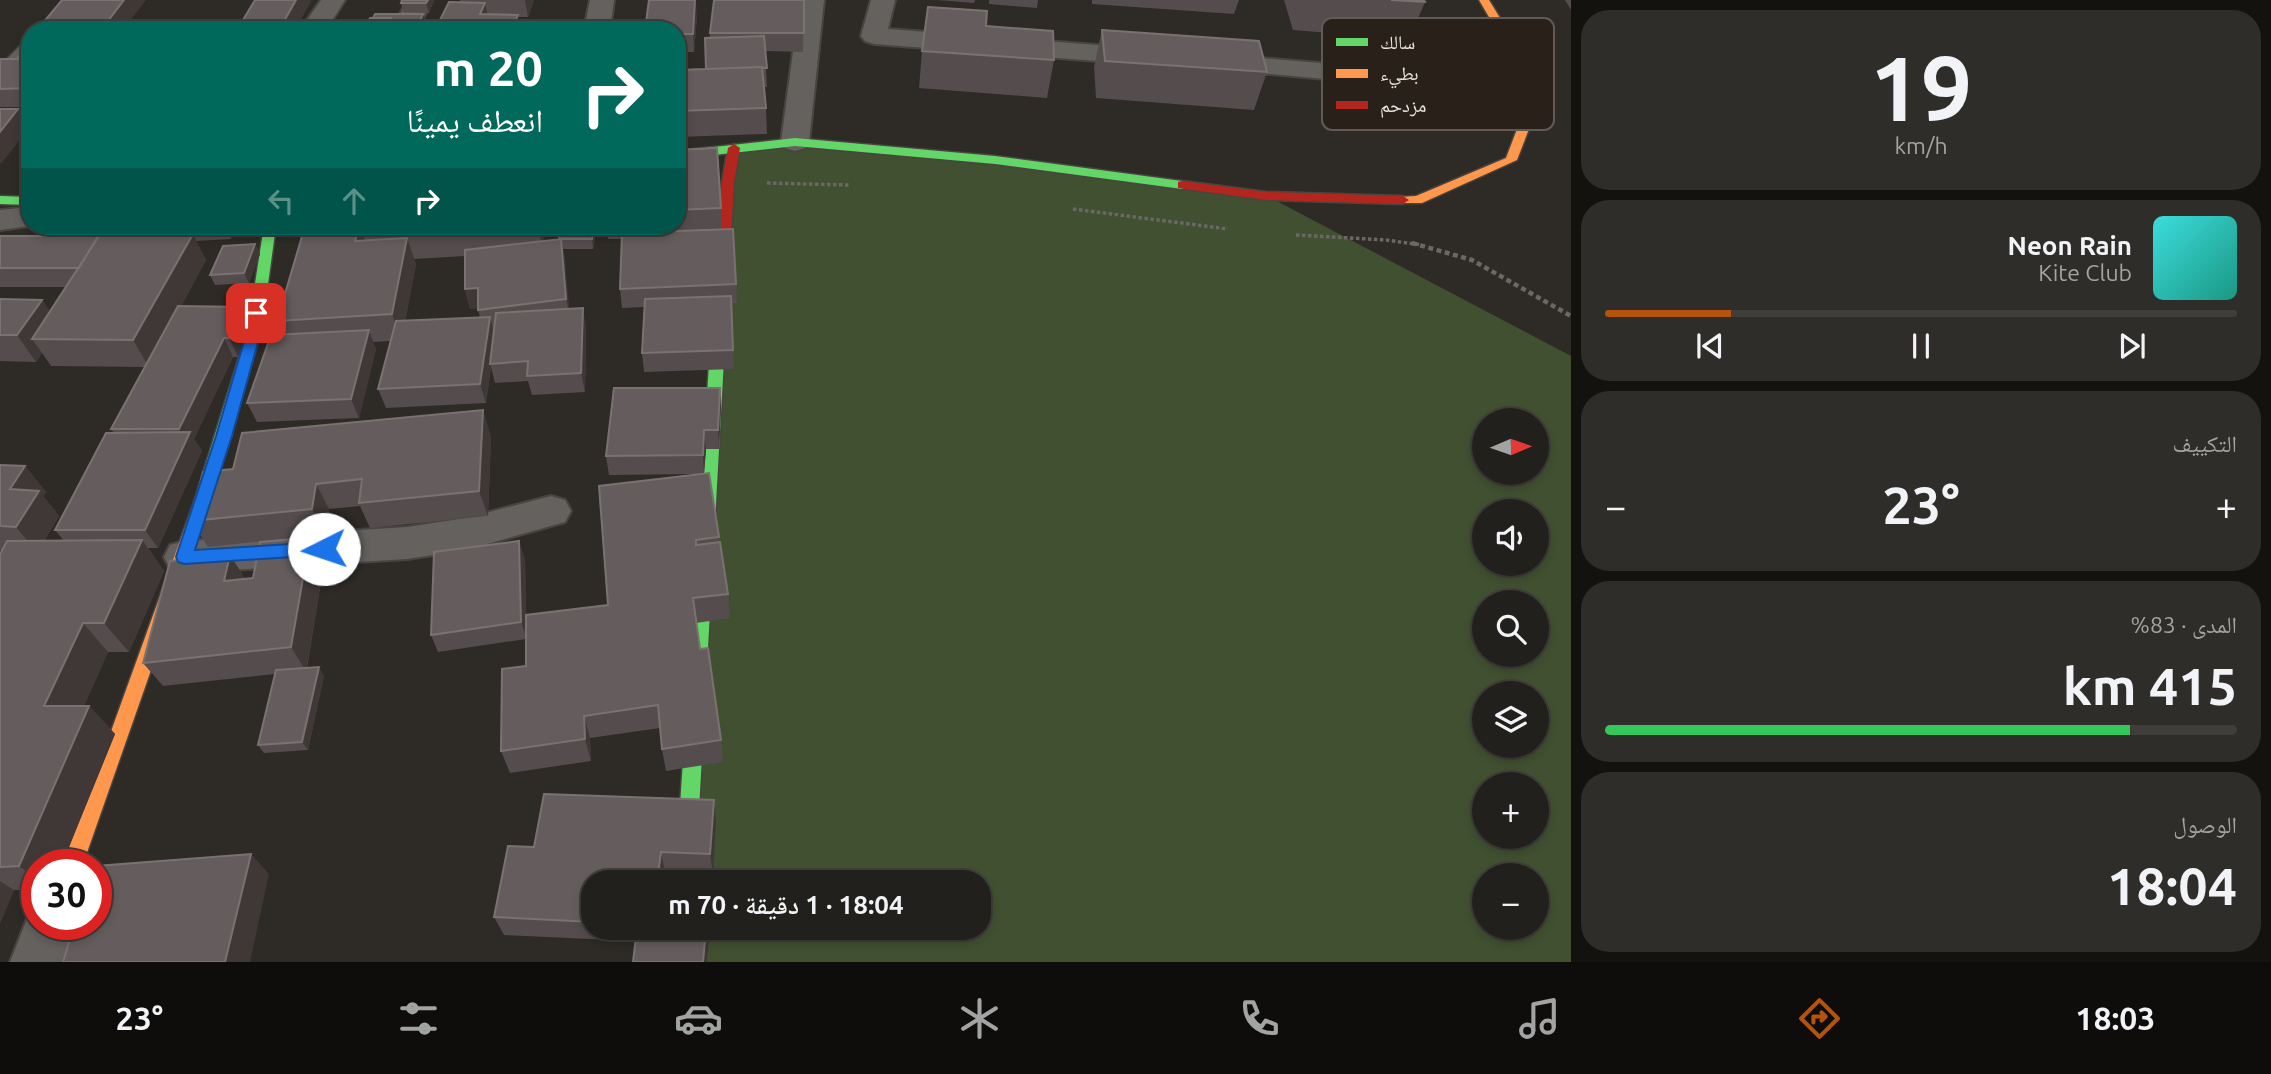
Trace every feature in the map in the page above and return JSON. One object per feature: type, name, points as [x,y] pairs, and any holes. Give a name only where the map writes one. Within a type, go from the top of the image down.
[{"type":"street","points":[[319,21],[333,0]]},
{"type":"street","points":[[408,21],[419,0]]},
{"type":"street","points":[[598,21],[602,0]]},
{"type":"street","points":[[795,142],[812,0]]},
{"type":"street","points":[[883,0],[874,36],[1322,71]]},
{"type":"street","points":[[1484,0],[1495,18]]},
{"type":"street","points":[[686,154],[795,142],[995,160],[1267,196],[1418,200],[1511,160],[1523,130]]},
{"type":"street","points":[[686,870],[728,182],[734,148]]},
{"type":"street","points":[[0,200],[21,201]]},
{"type":"street","points":[[0,220],[21,217]]},
{"type":"street","points":[[78,849],[154,631],[238,435],[269,235]]},
{"type":"street","points":[[184,557],[407,543],[466,534],[551,511]]},
{"type":"street","points":[[36,962],[44,940]]},
{"type":"lane","points":[[0,75],[21,53]]},
{"type":"path","points":[[728,182],[851,185]]},
{"type":"path","points":[[1064,207],[1129,218],[1231,229]]},
{"type":"path","points":[[1287,234],[1423,245],[1459,255],[1521,285],[1571,316]]},
{"type":"green space","points":[[795,142],[1267,196],[1571,356],[1571,962],[681,962],[683,940],[991,940],[991,870],[688,870],[734,148]]},
{"type":"building","points":[[62,0],[124,0],[108,21],[44,21]]},
{"type":"building","points":[[255,0],[296,0],[284,21],[242,21]]},
{"type":"building","points":[[402,0],[428,0],[426,3],[401,3]]},
{"type":"building","points":[[649,0],[695,0],[693,34],[686,34],[686,21],[646,21]]},
{"type":"building","points":[[714,0],[804,0],[804,33],[710,33]]},
{"type":"building","points":[[1391,0],[1424,0],[1425,2]]},
{"type":"building","points":[[449,2],[485,3],[480,14],[518,15],[515,21],[440,21]]},
{"type":"building","points":[[928,7],[987,11],[986,26],[1053,31],[1054,60],[922,51]]},
{"type":"building","points":[[375,14],[423,14],[420,21],[373,18]]},
{"type":"building","points":[[370,18],[391,18],[390,21],[369,21]]},
{"type":"building","points":[[1102,30],[1259,41],[1267,72],[1105,61]]},
{"type":"building","points":[[764,36],[767,68],[706,69],[705,38]]},
{"type":"building","points":[[0,59],[21,59],[21,88],[0,89]]},
{"type":"building","points":[[762,67],[766,108],[686,111],[686,70]]},
{"type":"building","points":[[0,109],[18,109],[0,132]]},
{"type":"building","points":[[717,148],[721,208],[686,210],[686,150]]},
{"type":"building","points":[[733,229],[736,284],[620,289],[622,235],[686,235],[686,231]]},
{"type":"building","points":[[100,235],[192,235],[133,340],[32,339]]},
{"type":"building","points":[[302,235],[357,235],[355,241],[407,238],[392,314],[277,321]]},
{"type":"building","points":[[560,235],[593,235],[592,239],[559,239]]},
{"type":"building","points":[[0,236],[98,236],[79,268],[0,268]]},
{"type":"building","points":[[561,239],[566,299],[478,310],[478,288],[465,289],[465,250]]},
{"type":"building","points":[[255,244],[244,273],[210,275],[223,246]]},
{"type":"building","points":[[731,296],[733,350],[642,353],[645,299]]},
{"type":"building","points":[[0,299],[42,300],[17,335],[0,335]]},
{"type":"building","points":[[178,306],[244,307],[229,338],[224,338],[179,429],[111,429]]},
{"type":"building","points":[[583,308],[581,373],[527,376],[528,361],[490,364],[496,313]]},
{"type":"building","points":[[490,317],[480,384],[378,389],[396,321]]},
{"type":"building","points":[[369,330],[351,399],[247,403],[271,335]]},
{"type":"building","points":[[614,388],[720,388],[718,430],[704,430],[703,455],[606,456]]},
{"type":"building","points":[[483,410],[479,491],[359,503],[362,479],[316,484],[312,509],[191,521],[203,472],[233,469],[242,433]]},
{"type":"building","points":[[190,432],[145,530],[55,530],[106,433]]},
{"type":"building","points":[[0,465],[25,466],[10,489],[39,491],[16,527],[0,526]]},
{"type":"building","points":[[709,473],[719,537],[696,540],[696,545],[720,542],[728,594],[693,598],[700,649],[708,648],[721,740],[662,749],[658,705],[584,716],[585,739],[501,751],[502,669],[526,666],[526,615],[608,605],[599,486]]},
{"type":"building","points":[[310,538],[291,647],[143,663],[170,561],[230,555],[224,581],[253,578],[260,542]]},
{"type":"building","points":[[142,540],[104,623],[83,623],[44,706],[89,706],[26,849],[21,849],[19,866],[0,867],[0,554],[7,541]]},
{"type":"building","points":[[519,541],[521,622],[431,635],[434,552]]},
{"type":"building","points":[[319,667],[302,742],[258,745],[276,670]]},
{"type":"building","points":[[544,794],[714,800],[710,854],[661,852],[659,870],[581,870],[581,921],[494,917],[508,846],[534,847]]},
{"type":"building","points":[[251,854],[225,962],[63,962],[70,940],[112,940],[112,865]]},
{"type":"building","points":[[636,940],[705,940],[703,962],[633,962]]},
{"type":"traffic: fast","points":[[686,154],[795,142],[995,160],[1182,185]]},
{"type":"traffic: fast","points":[[0,200],[21,201]]},
{"type":"traffic: fast","points":[[202,502],[255,328],[269,235]]},
{"type":"traffic: fast","points":[[686,870],[721,288]]},
{"type":"traffic: slow","points":[[1484,0],[1495,18]]},
{"type":"traffic: slow","points":[[1403,200],[1418,200],[1511,160],[1523,130]]},
{"type":"traffic: slow","points":[[78,849],[202,502]]},
{"type":"traffic: jam","points":[[721,288],[728,182],[734,148]]},
{"type":"traffic: jam","points":[[1182,185],[1267,196],[1403,200]]},
{"type":"route","points":[[256,313],[255,328],[224,436],[184,557],[324,549]]}]
